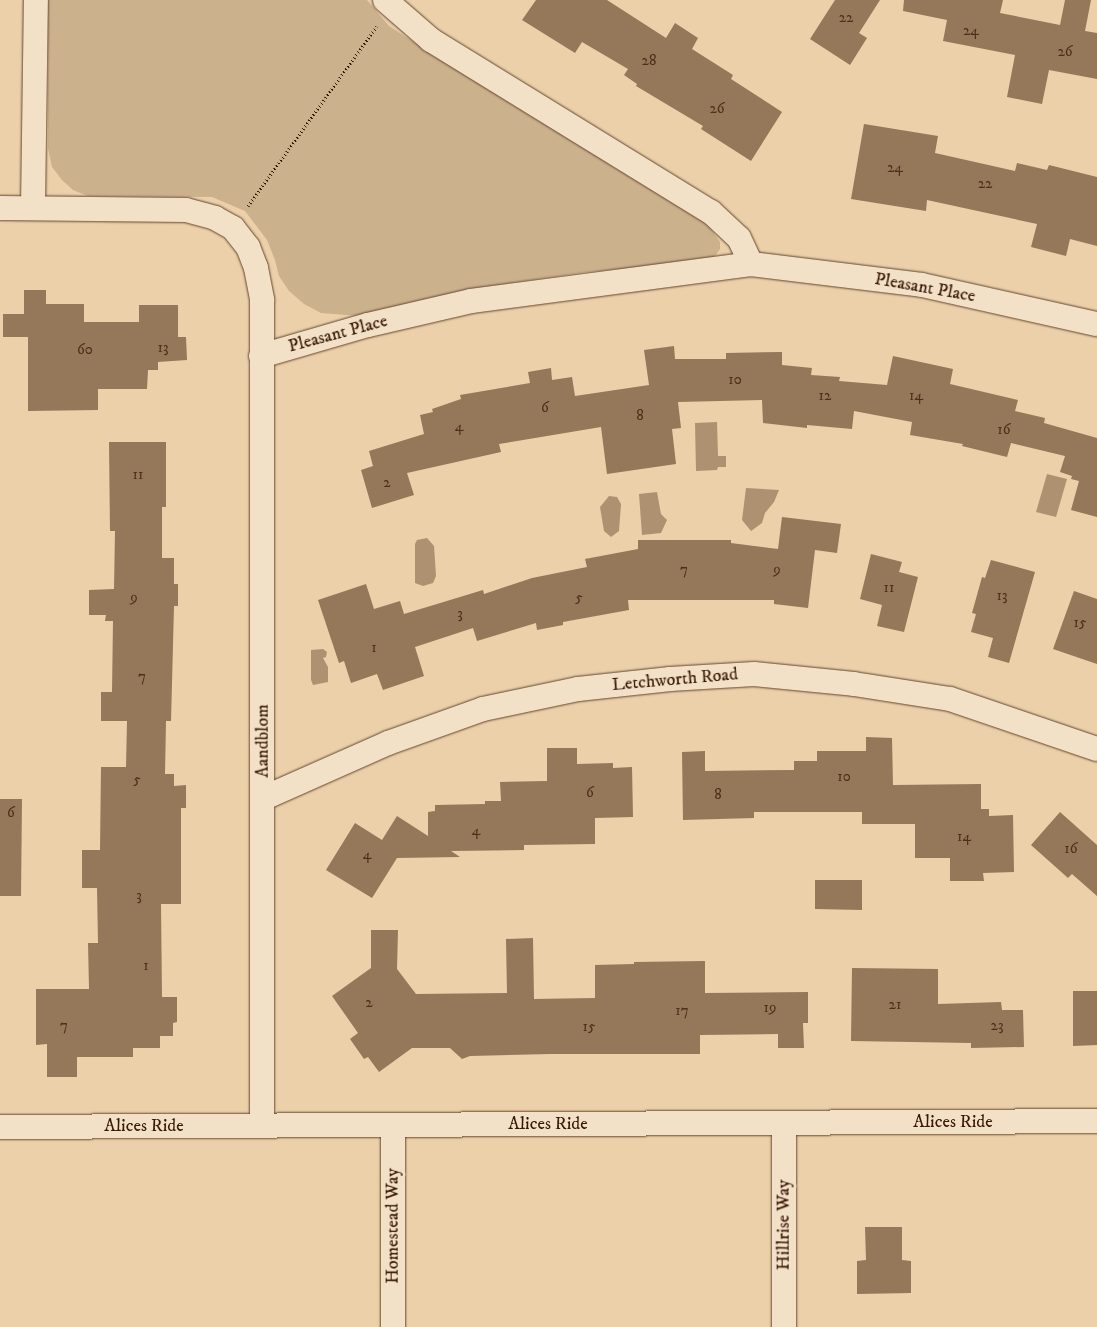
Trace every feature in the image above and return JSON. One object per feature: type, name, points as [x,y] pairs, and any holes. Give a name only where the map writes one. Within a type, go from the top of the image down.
[{"type":"street","points":[[33,207],[36,0]]},
{"type":"street","points":[[391,2],[431,40],[711,212],[739,238],[751,264]]},
{"type":"street","name":"Pleasant Place","points":[[0,208],[186,210],[215,218],[233,228],[248,247],[256,268],[262,300],[261,356],[368,325],[471,301],[751,264],[922,285],[1097,324]]},
{"type":"street","name":"Aandblom","points":[[261,356],[264,798],[262,1125]]},
{"type":"street","name":"Letchworth Road","points":[[264,798],[388,743],[483,709],[578,689],[670,679],[754,674],[854,684],[940,697],[1097,749]]},
{"type":"street","name":"Alices Ride","points":[[0,1127],[1097,1121]]},
{"type":"street","name":"Hillrise Way","points":[[784,1122],[784,1327]]},
{"type":"street","name":"Homestead Way","points":[[393,1125],[393,1327]]},
{"type":"path","points":[[245,211],[391,2]]},
{"type":"shaded area","points":[[48,0],[367,0],[389,26],[708,225],[720,242],[720,249],[715,256],[706,262],[586,272],[531,280],[474,289],[360,316],[321,313],[304,304],[289,291],[279,276],[267,240],[245,211],[212,197],[88,196],[73,190],[62,180],[52,167],[48,148]]},
{"type":"shaded area","points":[[717,422],[718,456],[726,456],[726,467],[718,467],[717,470],[696,471],[695,423]]},
{"type":"shaded area","points":[[1047,474],[1067,479],[1056,517],[1036,512]]},
{"type":"shaded area","points":[[746,488],[779,490],[774,502],[765,513],[762,523],[751,531],[742,520]]},
{"type":"shaded area","points":[[657,492],[661,514],[667,520],[661,533],[642,535],[639,494]]},
{"type":"shaded area","points":[[609,496],[617,497],[621,504],[619,531],[611,537],[604,531],[600,507]]},
{"type":"shaded area","points":[[427,538],[434,546],[436,576],[433,583],[423,586],[415,583],[415,544],[417,540]]},
{"type":"shaded area","points":[[323,649],[327,652],[326,657],[323,658],[328,667],[328,682],[313,685],[311,680],[311,650]]},
{"type":"building","points":[[536,0],[607,0],[666,38],[675,23],[698,38],[692,49],[733,75],[731,79],[782,112],[751,161],[701,129],[703,126],[636,86],[637,84],[624,75],[628,69],[582,42],[575,53],[522,20]]},
{"type":"building","points":[[835,0],[880,0],[859,33],[867,38],[850,65],[810,39]]},
{"type":"building","points":[[904,0],[1003,0],[1000,13],[1060,25],[1065,0],[1091,0],[1085,31],[1097,33],[1097,79],[1049,70],[1042,104],[1007,97],[1015,55],[943,41],[947,20],[903,11]]},
{"type":"building","points":[[864,124],[938,136],[935,153],[1015,171],[1017,163],[1047,170],[1049,165],[1097,177],[1097,246],[1070,239],[1066,256],[1031,247],[1037,224],[927,200],[926,211],[851,199]]},
{"type":"building","points":[[24,290],[46,290],[46,304],[84,304],[84,322],[139,322],[139,305],[178,305],[178,337],[186,337],[187,360],[158,362],[158,370],[148,370],[147,389],[98,389],[98,410],[28,411],[28,337],[3,337],[3,314],[24,314]]},
{"type":"building","points":[[674,346],[675,359],[726,359],[726,353],[782,352],[782,365],[812,368],[811,375],[840,377],[839,381],[887,385],[893,356],[953,369],[950,384],[1018,400],[1015,411],[1045,418],[1044,423],[1097,438],[1097,517],[1071,510],[1079,481],[1071,479],[1072,476],[1060,472],[1065,456],[1011,443],[1007,457],[962,446],[963,444],[910,435],[912,422],[854,411],[852,429],[807,425],[807,428],[763,423],[762,400],[678,402],[681,428],[672,429],[676,464],[607,474],[601,427],[499,444],[501,452],[407,473],[414,495],[372,508],[361,470],[373,466],[369,451],[424,434],[420,415],[433,412],[432,409],[461,399],[460,395],[530,383],[528,372],[551,368],[552,380],[572,377],[575,396],[649,385],[644,350]]},
{"type":"building","points":[[109,442],[166,442],[166,507],[162,507],[162,558],[174,558],[174,584],[178,584],[178,606],[174,606],[171,721],[166,721],[165,774],[174,774],[174,786],[186,785],[186,808],[181,808],[181,904],[161,904],[162,997],[177,997],[177,1022],[173,1023],[173,1036],[160,1036],[160,1048],[133,1048],[133,1057],[77,1057],[77,1077],[47,1077],[47,1044],[36,1045],[36,989],[89,989],[88,943],[98,943],[97,888],[82,888],[82,850],[100,850],[101,767],[126,767],[127,721],[101,721],[101,692],[112,692],[113,621],[105,621],[106,615],[89,615],[89,590],[114,589],[115,531],[110,531]]},
{"type":"building","points":[[782,517],[841,524],[837,553],[815,550],[808,608],[774,604],[774,600],[628,600],[629,610],[563,622],[563,625],[537,630],[536,623],[477,641],[473,628],[415,647],[424,676],[383,690],[377,674],[351,683],[344,661],[339,663],[318,600],[366,584],[374,609],[400,601],[404,614],[483,590],[484,594],[532,578],[587,567],[585,559],[638,549],[638,540],[731,540],[731,543],[778,549]]},
{"type":"building","points":[[871,554],[902,562],[899,572],[918,577],[904,632],[877,626],[882,605],[860,599]]},
{"type":"building","points":[[991,560],[1035,572],[1009,663],[988,657],[993,638],[971,632],[976,614],[972,613],[982,577],[985,578]]},
{"type":"building","points":[[1074,591],[1097,599],[1097,664],[1053,649]]},
{"type":"building","points":[[866,737],[892,738],[893,785],[981,784],[981,809],[989,809],[989,816],[1013,815],[1014,872],[983,873],[984,881],[950,881],[950,858],[915,858],[915,824],[862,824],[862,812],[754,812],[754,818],[683,820],[682,752],[705,751],[705,771],[794,770],[794,761],[817,761],[817,751],[866,751]]},
{"type":"building","points":[[547,748],[577,748],[577,764],[613,763],[613,768],[632,767],[633,817],[595,818],[595,844],[524,845],[524,850],[451,851],[460,857],[397,858],[372,898],[326,870],[355,823],[382,840],[397,816],[428,836],[428,812],[435,811],[435,805],[485,804],[485,801],[501,801],[500,782],[547,781]]},
{"type":"building","points":[[0,799],[22,799],[21,896],[0,896]]},
{"type":"building","points":[[1060,812],[1097,845],[1097,896],[1072,874],[1068,878],[1031,845]]},
{"type":"building","points":[[815,880],[862,880],[862,910],[815,909]]},
{"type":"building","points":[[371,930],[398,930],[397,969],[416,994],[507,993],[506,939],[533,938],[534,999],[595,998],[595,965],[634,964],[634,962],[705,961],[705,993],[808,992],[808,1023],[803,1023],[804,1048],[778,1048],[778,1034],[700,1035],[700,1054],[550,1054],[470,1056],[462,1059],[450,1048],[412,1048],[379,1072],[368,1057],[364,1059],[350,1039],[358,1033],[332,996],[371,968]]},
{"type":"building","points":[[852,968],[938,969],[938,1004],[1001,1002],[1002,1010],[1023,1010],[1024,1047],[971,1048],[971,1043],[851,1041]]},
{"type":"building","points":[[1073,991],[1097,991],[1097,1045],[1073,1046]]},
{"type":"building","points":[[865,1227],[902,1227],[902,1260],[911,1261],[911,1293],[857,1294],[857,1261],[866,1260]]}]
